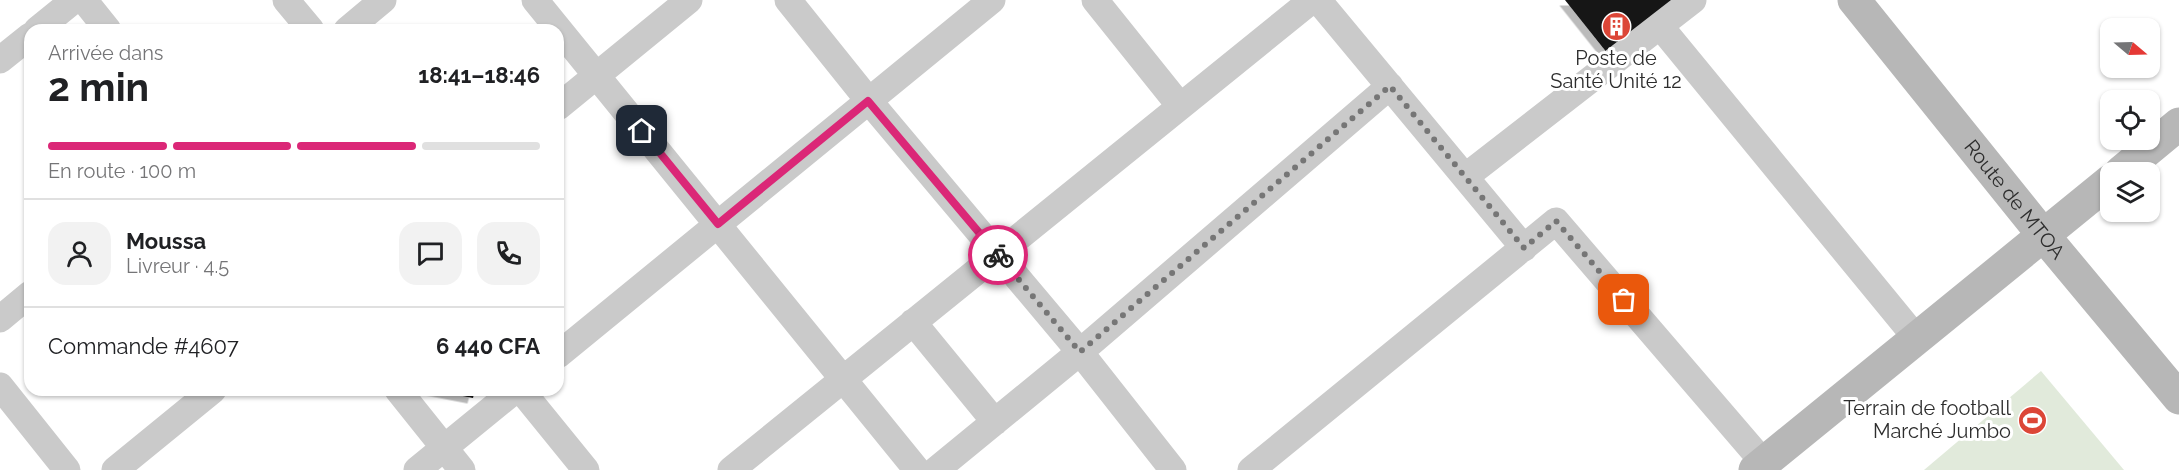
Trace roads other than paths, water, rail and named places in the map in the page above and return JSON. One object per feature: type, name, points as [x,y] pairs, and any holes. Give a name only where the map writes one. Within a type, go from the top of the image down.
[{"type":"street","points":[[44,24],[74,0]]},
{"type":"street","points":[[84,0],[103,24]]},
{"type":"street","points":[[286,0],[306,24]]},
{"type":"street","points":[[354,24],[383,0]]},
{"type":"street","points":[[536,0],[556,24]]},
{"type":"street","points":[[564,102],[689,0]]},
{"type":"street","points":[[788,0],[868,101],[1080,352],[1173,470]]},
{"type":"street","points":[[564,350],[992,0]]},
{"type":"street","points":[[1095,0],[1180,106]]},
{"type":"street","points":[[742,466],[843,379],[1312,0]]},
{"type":"street","points":[[1318,0],[1524,248]]},
{"type":"street","points":[[1465,177],[1693,0]]},
{"type":"street","name":"Route de MTOA","points":[[1854,0],[2044,236],[2179,398]]},
{"type":"street","points":[[1660,26],[1917,339]]},
{"type":"street","points":[[564,34],[917,470]]},
{"type":"street","points":[[0,60],[24,41]]},
{"type":"street","points":[[936,470],[1080,352],[1390,86]]},
{"type":"street","points":[[2133,162],[2179,124]]},
{"type":"street","points":[[1251,470],[1556,221],[1760,466],[2100,189]]},
{"type":"street","points":[[0,319],[24,299]]},
{"type":"street","points":[[913,322],[995,422]]},
{"type":"street","points":[[0,386],[68,470]]},
{"type":"street","points":[[115,470],[206,396]]},
{"type":"street","points":[[403,396],[462,470]]},
{"type":"street","points":[[417,470],[507,396]]},
{"type":"street","points":[[526,396],[586,470]]},
{"type":"place","name":"Poste de Santé Unité 12","points":[[1616,27]]},
{"type":"place","name":"Terrain de football Marché Jumbo","points":[[2032,420]]}]
